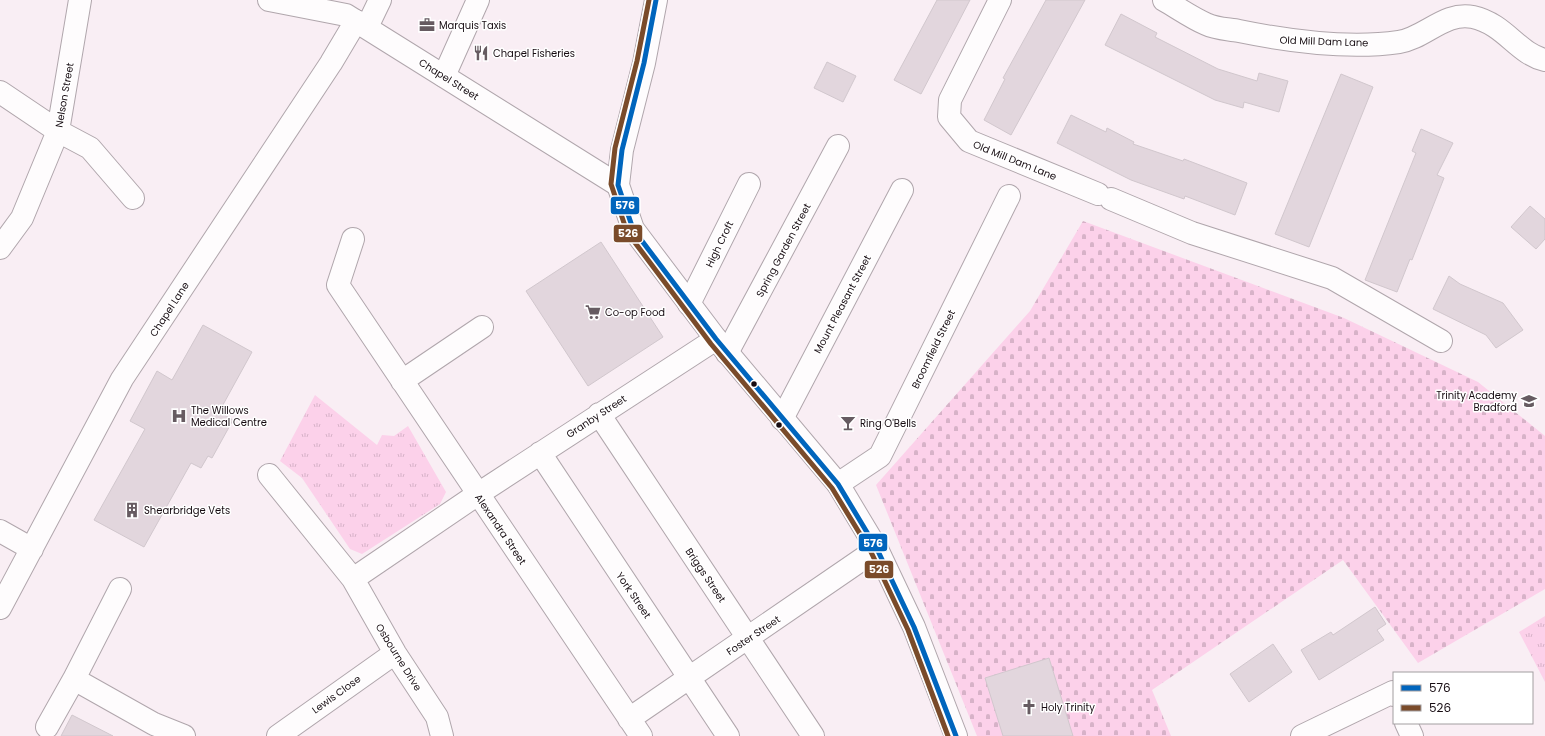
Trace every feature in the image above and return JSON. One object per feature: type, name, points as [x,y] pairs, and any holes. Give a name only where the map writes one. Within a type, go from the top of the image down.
[{"type":"street","name":"Nelson Street","points":[[0,248],[22,218],[58,131],[80,0]]},
{"type":"street","name":"Chapel Street","points":[[269,0],[346,15],[618,185]]},
{"type":"street","name":"Chapel Lane","points":[[0,608],[122,379],[326,69],[380,0]]},
{"type":"street","points":[[444,76],[478,0]]},
{"type":"street","points":[[656,0],[644,63],[622,150],[618,185],[633,229],[721,346],[838,484],[877,549],[914,627],[956,736]]},
{"type":"street","name":"Old Mill Dam Lane","points":[[1000,0],[950,100],[949,117],[969,141],[1192,233],[1332,278],[1441,341]]},
{"type":"street","name":"Old Mill Dam Lane","points":[[1164,0],[1207,25],[1279,40],[1352,44],[1401,42],[1452,18],[1472,17],[1496,26],[1535,58],[1545,60]]},
{"type":"street","points":[[0,92],[58,131],[90,148],[133,198]]},
{"type":"street","name":"Spring Garden Street","points":[[721,346],[838,146]]},
{"type":"street","name":"High Croft","points":[[689,304],[749,184]]},
{"type":"street","name":"Mount Pleasant Street","points":[[782,419],[902,190]]},
{"type":"street","name":"Broomfield Street","points":[[838,484],[880,456],[1009,196]]},
{"type":"street","name":"Alexandra Street","points":[[353,239],[338,285],[635,728]]},
{"type":"street","points":[[402,381],[482,327]]},
{"type":"street","name":"Granby Street","points":[[478,494],[599,414],[721,346]]},
{"type":"street","name":"Briggs Street","points":[[599,414],[813,736]]},
{"type":"street","name":"York Street","points":[[540,454],[728,736]]},
{"type":"street","name":"Osbourne Drive","points":[[269,475],[353,579],[395,653],[437,717],[442,736]]},
{"type":"street","points":[[353,579],[478,494]]},
{"type":"street","points":[[0,531],[32,548]]},
{"type":"street","name":"Foster Street","points":[[635,728],[689,678],[877,549]]},
{"type":"street","points":[[47,727],[74,679],[120,589]]},
{"type":"street","name":"Lewis Close","points":[[278,736],[395,653]]},
{"type":"street","points":[[74,679],[154,724],[184,736]]},
{"type":"street","points":[[1302,736],[1393,694]]},
{"type":"street","points":[[1406,724],[1412,736]]},
{"type":"green space","points":[[1083,221],[1344,318],[1478,382],[1545,436],[1545,589],[1418,663],[1343,560],[1152,690],[1171,736],[977,736],[876,485],[1030,311]]},
{"type":"green space","points":[[315,395],[377,445],[382,435],[394,436],[408,426],[446,492],[440,504],[362,554],[350,549],[302,478],[280,461]]},
{"type":"green space","points":[[1545,616],[1545,682],[1519,632]]},
{"type":"building","points":[[937,0],[970,0],[921,94],[894,80]]},
{"type":"building","points":[[1046,0],[1085,0],[1011,135],[984,120],[1005,79],[1003,78]]},
{"type":"building","points":[[1121,14],[1157,33],[1155,37],[1218,69],[1257,81],[1259,73],[1288,81],[1279,112],[1244,102],[1243,108],[1215,100],[1105,45]]},
{"type":"building","points":[[827,62],[856,76],[843,102],[814,88]]},
{"type":"building","points":[[1341,74],[1373,87],[1309,247],[1275,234]]},
{"type":"building","points":[[1071,115],[1106,132],[1107,128],[1134,142],[1133,144],[1183,161],[1184,159],[1247,183],[1235,215],[1185,196],[1184,199],[1131,180],[1057,143]]},
{"type":"building","points":[[1421,129],[1453,143],[1437,175],[1444,178],[1412,260],[1410,259],[1397,292],[1365,280],[1416,153],[1412,151]]},
{"type":"building","points":[[1530,206],[1545,219],[1545,239],[1536,249],[1511,227]]},
{"type":"building","name":"Co-op Food","points":[[601,242],[663,337],[588,386],[526,291]]},
{"type":"building","points":[[1449,276],[1460,284],[1503,303],[1523,330],[1496,348],[1486,335],[1433,309]]},
{"type":"building","name":"The Willows Medical Centre","points":[[203,325],[252,352],[219,412],[233,420],[212,458],[208,456],[201,468],[191,463],[144,547],[94,520],[145,429],[130,421],[157,371],[172,380]]},
{"type":"building","points":[[1375,607],[1386,624],[1377,630],[1384,640],[1319,680],[1301,650],[1331,632],[1333,635]]},
{"type":"building","points":[[1273,644],[1292,672],[1249,702],[1230,674]]},
{"type":"building","name":"Holy Trinity","points":[[1049,658],[1073,736],[1003,736],[985,678]]},
{"type":"building","points":[[72,715],[113,736],[61,736]]},
{"type":"transit line","name":"526","points":[[649,0],[637,61],[615,148],[611,184],[627,232],[711,344],[832,488],[871,552],[908,630],[948,736]]},
{"type":"transit line","name":"576","points":[[656,0],[644,63],[622,150],[618,185],[633,229],[716,339],[838,484],[877,549],[914,627],[956,736]]},
{"type":"place","name":"Marquis Taxis","points":[[427,25]]},
{"type":"place","name":"Chapel Fisheries","points":[[481,53]]},
{"type":"place","name":"Co-op Food","points":[[593,312]]},
{"type":"place","name":"Trinity Academy Bradford","points":[[1529,401]]},
{"type":"place","name":"The Willows Medical Centre","points":[[179,416]]},
{"type":"place","name":"Ring O'Bells","points":[[848,423]]},
{"type":"place","name":"Shearbridge Vets","points":[[132,510]]},
{"type":"place","name":"Holy Trinity","points":[[1029,707]]}]
